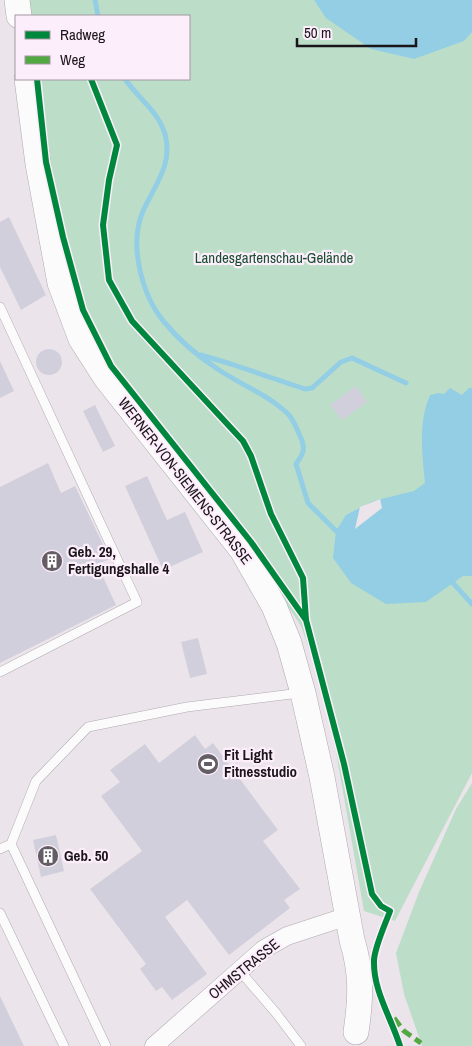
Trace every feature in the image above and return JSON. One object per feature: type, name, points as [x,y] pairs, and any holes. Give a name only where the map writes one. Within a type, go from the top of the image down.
[{"type":"street","points":[[17,0],[19,15]]},
{"type":"street","name":"WERNER-VON-SIEMENS-STRASSE","points":[[27,80],[38,164],[60,283],[81,338],[106,378],[242,550],[274,606],[289,643],[303,693],[322,777],[358,963],[360,998],[356,1039]]},
{"type":"street","name":"OHMSTRASSE","points":[[154,1046],[239,970],[264,950],[286,936],[350,928]]},
{"type":"lane","points":[[0,306],[138,602],[0,672]]},
{"type":"lane","points":[[0,849],[10,844],[36,781],[88,727],[187,707],[303,693]]},
{"type":"lane","points":[[10,844],[106,1046]]},
{"type":"lane","points":[[0,913],[64,1046]]},
{"type":"lane","points":[[239,970],[301,1046]]},
{"type":"green space","name":"Landesgartenschau-Gelände","points":[[25,0],[472,0],[472,773],[395,921],[364,911],[327,701],[301,626],[248,546],[107,372],[81,310],[59,245],[34,80],[190,80],[190,15],[26,15]]},
{"type":"green space","points":[[472,783],[472,1046],[422,1046],[404,994],[396,953],[419,892],[456,809]]},
{"type":"water","points":[[314,0],[472,0],[472,32],[464,41],[414,59],[371,49],[326,18]]},
{"type":"water","points":[[450,388],[462,395],[469,388],[472,388],[472,576],[463,576],[426,602],[386,604],[351,583],[333,558],[336,531],[346,515],[373,501],[414,491],[425,483],[422,428],[426,406],[430,395],[444,394]]},
{"type":"pier","points":[[380,499],[382,508],[355,529],[360,507]]},
{"type":"building","points":[[9,217],[46,295],[21,310],[0,267],[0,222]]},
{"type":"building","points":[[49,349],[58,353],[62,362],[58,371],[49,375],[40,371],[36,362],[40,353]]},
{"type":"building","points":[[0,361],[14,391],[0,398]]},
{"type":"building","points":[[356,386],[367,402],[342,420],[330,405]]},
{"type":"building","points":[[95,405],[115,446],[103,452],[83,411]]},
{"type":"building","name":"Geb. 29, Fertigungshalle 4","points":[[48,463],[61,493],[75,486],[110,559],[97,564],[116,605],[0,663],[0,487]]},
{"type":"building","points":[[147,476],[167,520],[185,512],[203,552],[163,570],[125,486]]},
{"type":"building","points":[[198,638],[207,674],[190,678],[181,642]]},
{"type":"building","points":[[195,735],[205,749],[213,743],[278,830],[263,841],[300,889],[284,900],[290,908],[229,955],[187,900],[165,917],[207,974],[172,1000],[162,987],[156,991],[140,969],[146,964],[90,889],[142,851],[101,796],[120,782],[110,770],[145,744],[159,763]]},
{"type":"building","name":"Geb. 50","points":[[56,835],[64,871],[41,877],[33,840]]},
{"type":"building","points":[[0,996],[24,1046],[0,1046]]},
{"type":"waterway","points":[[95,0],[98,15]]},
{"type":"waterway","points":[[126,80],[158,118],[165,134],[167,145],[165,164],[139,222],[137,237],[140,268],[149,298],[176,336],[196,353],[225,374],[271,400],[289,415],[303,445],[303,452],[296,464],[308,503],[336,531]]},
{"type":"waterway","points":[[201,355],[305,389],[312,388],[341,362],[352,358],[406,383]]},
{"type":"waterway","points":[[453,583],[472,604]]},
{"type":"marked path","points":[[394,1018],[404,1031],[421,1043]]},
{"type":"cycle path","points":[[37,80],[46,162],[63,237],[83,310],[111,366],[251,542],[306,620]]},
{"type":"cycle path","points":[[91,80],[117,145],[109,180],[103,225],[109,280],[132,321],[243,441],[251,456],[271,514],[303,578],[306,620],[344,764],[372,894],[381,906],[390,911],[376,948],[374,971],[379,993],[400,1046]]},
{"type":"place","name":"Geb. 29, Fertigungshalle 4","points":[[52,561]]},
{"type":"place","name":"Fit Light Fitnesstudio","points":[[208,764]]},
{"type":"place","name":"Geb. 50","points":[[48,856]]}]
